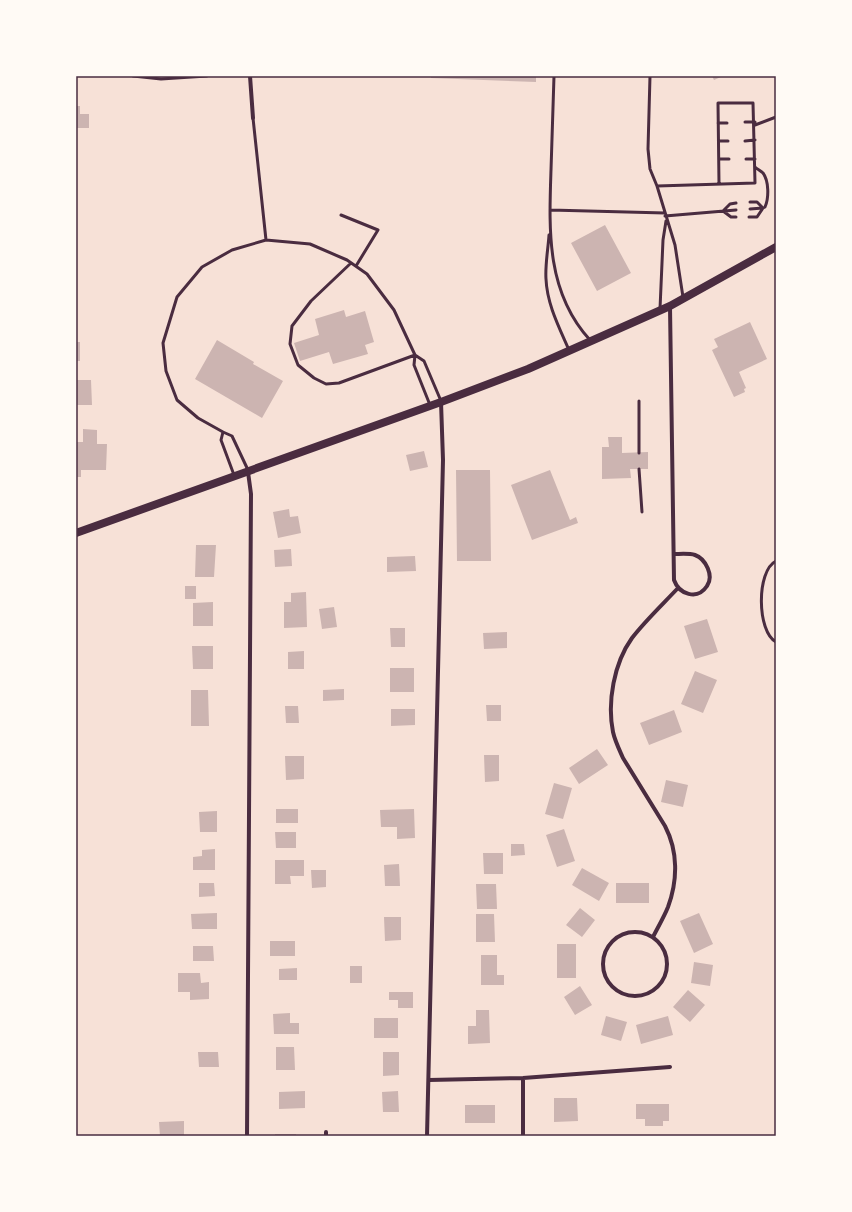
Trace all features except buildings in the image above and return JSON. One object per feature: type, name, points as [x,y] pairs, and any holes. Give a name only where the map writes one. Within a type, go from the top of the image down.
[{"type":"main road","points":[[76,532],[248,472],[530,368],[660,311],[776,247]]},
{"type":"street","points":[[250,76],[253,118]]},
{"type":"street","points":[[670,306],[674,580],[678,588],[683,593],[688,594],[695,594],[707,586],[710,580],[709,572],[702,559],[695,555],[674,554]]},
{"type":"street","points":[[427,1136],[443,460],[441,402]]},
{"type":"street","points":[[247,1136],[251,502],[248,472]]},
{"type":"street","points":[[653,937],[668,907],[673,890],[676,869],[674,850],[671,837],[623,758],[618,746],[613,732],[612,701],[617,667],[625,649],[632,638],[678,588]]},
{"type":"street","points":[[639,932],[653,937],[662,948],[667,961],[665,975],[661,982],[651,992],[637,996],[623,994],[607,980],[603,966],[605,952],[619,936],[625,933],[639,932]]},
{"type":"street","points":[[429,1080],[523,1078],[670,1067]]},
{"type":"street","points":[[523,1078],[523,1136]]},
{"type":"lane","points":[[132,76],[161,79],[207,76]]},
{"type":"lane","points":[[554,76],[550,210],[553,260],[560,290],[572,315],[591,341]]},
{"type":"lane","points":[[650,76],[648,149],[650,169],[657,186],[675,245],[683,299]]},
{"type":"lane","points":[[657,186],[756,183],[755,123],[753,103],[718,103],[719,184]]},
{"type":"lane","points":[[745,122],[755,123],[776,117]]},
{"type":"lane","points":[[253,118],[266,240]]},
{"type":"lane","points":[[718,123],[727,123]]},
{"type":"lane","points":[[745,140],[755,140]]},
{"type":"lane","points":[[719,141],[728,141]]},
{"type":"lane","points":[[746,159],[755,158]]},
{"type":"lane","points":[[719,159],[729,159]]},
{"type":"lane","points":[[749,217],[757,216],[767,203],[767,184],[763,173],[755,167]]},
{"type":"lane","points":[[750,202],[757,202],[763,208]]},
{"type":"lane","points":[[723,212],[730,204],[736,203]]},
{"type":"lane","points":[[750,209],[763,208]]},
{"type":"lane","points":[[550,210],[666,216],[736,210]]},
{"type":"lane","points":[[723,212],[731,217],[736,217]]},
{"type":"lane","points":[[341,215],[378,230],[356,266]]},
{"type":"lane","points":[[660,311],[663,240],[666,216]]},
{"type":"lane","points":[[550,228],[546,267],[548,293],[553,311],[569,351]]},
{"type":"lane","points":[[248,472],[232,436],[198,418],[177,400],[166,371],[163,343],[177,297],[202,268],[232,250],[266,240],[310,244],[351,262],[368,274],[394,310],[415,355],[414,365],[430,406]]},
{"type":"lane","points":[[351,262],[311,301],[292,326],[290,344],[298,365],[314,378],[326,384],[339,383],[415,355]]},
{"type":"lane","points":[[415,355],[424,361],[441,402]]},
{"type":"lane","points":[[639,401],[639,452]]},
{"type":"lane","points":[[223,432],[221,440],[234,477]]},
{"type":"lane","points":[[639,469],[642,512]]},
{"type":"lane","points":[[776,561],[772,563],[761,588],[764,619],[767,632],[772,640],[776,642]]}]
